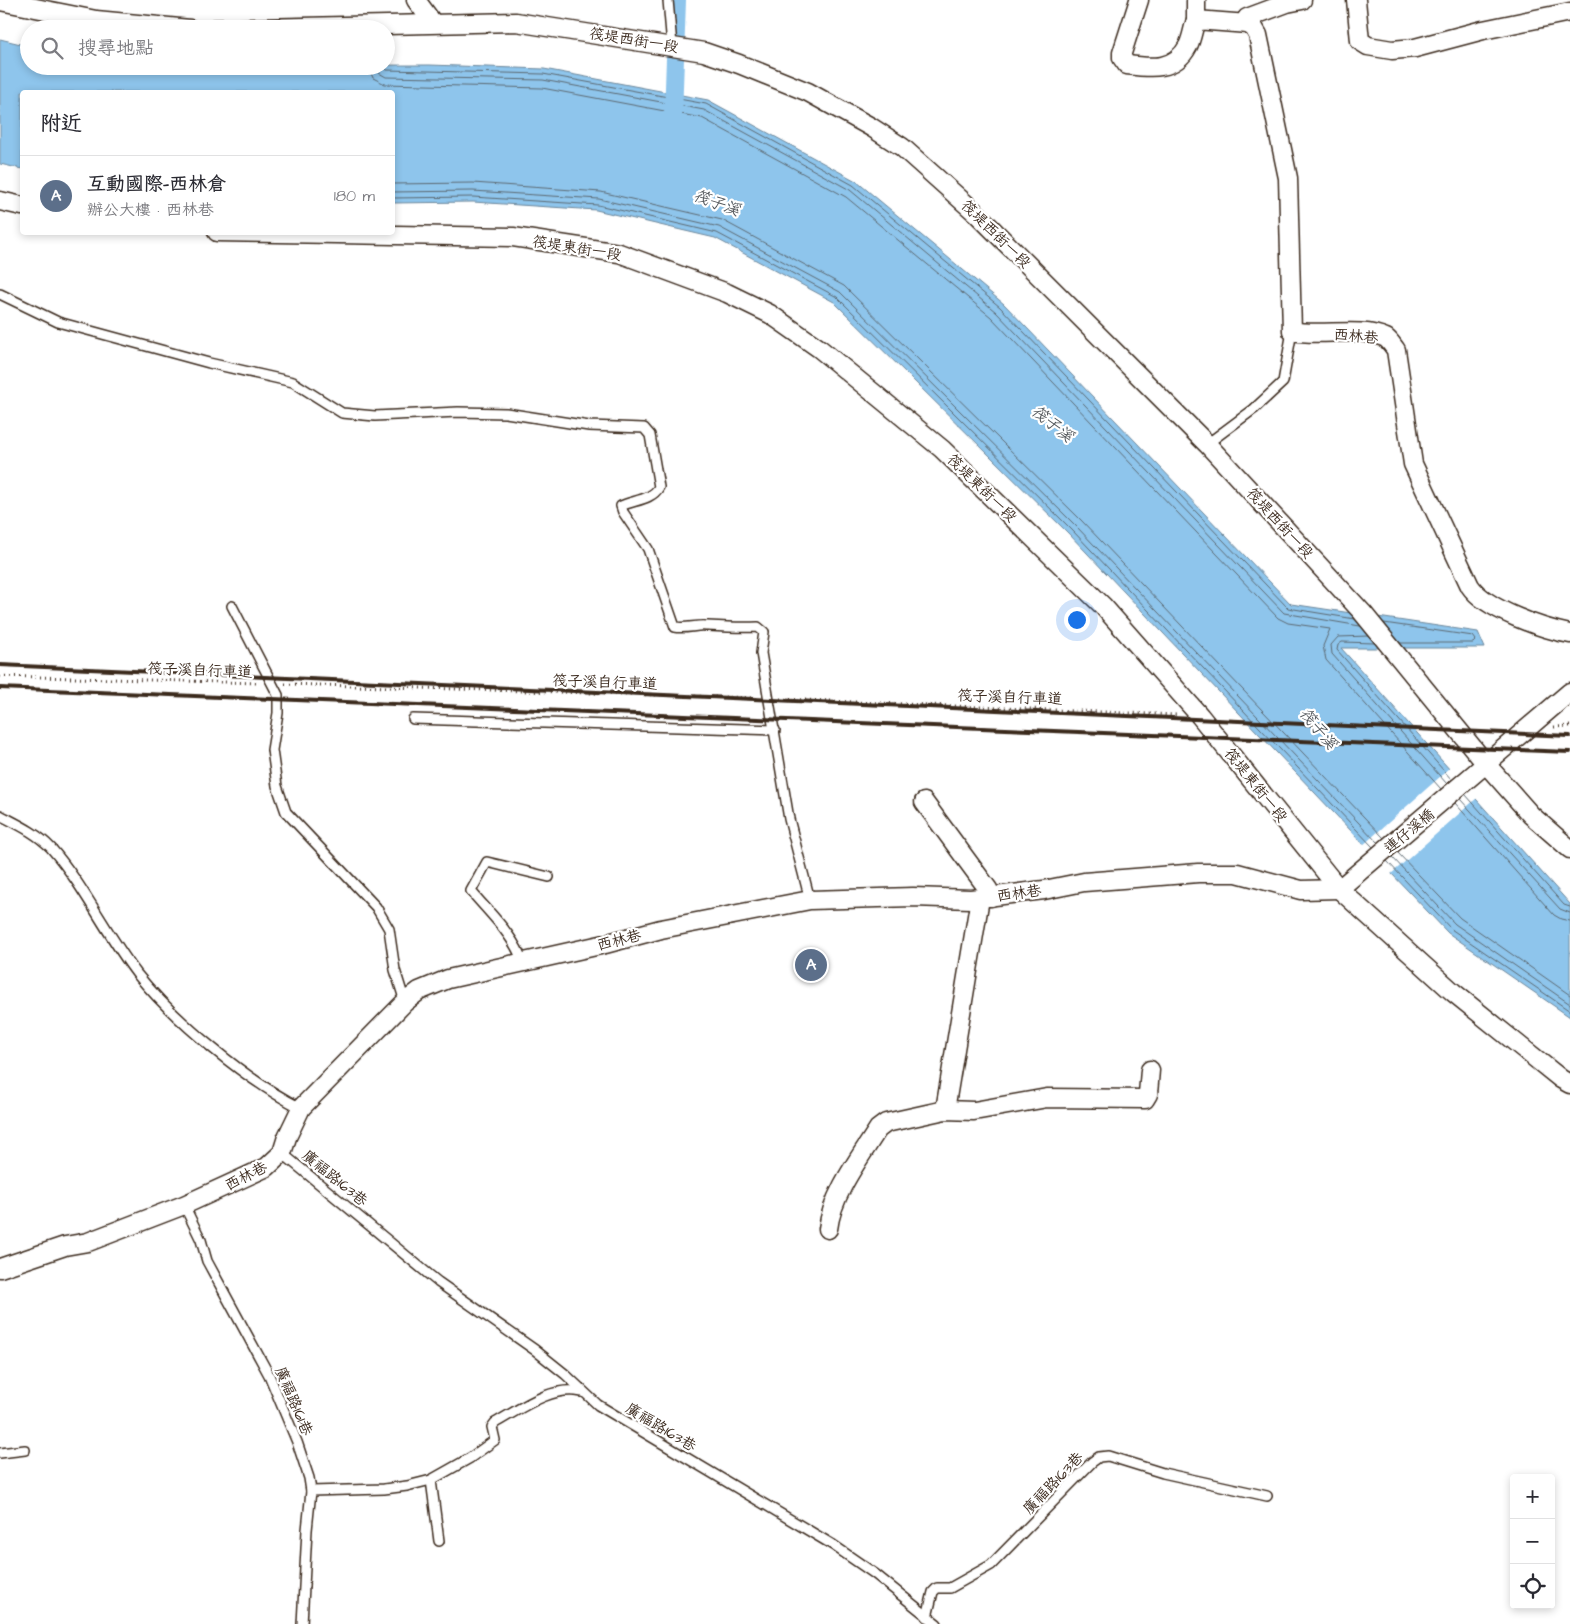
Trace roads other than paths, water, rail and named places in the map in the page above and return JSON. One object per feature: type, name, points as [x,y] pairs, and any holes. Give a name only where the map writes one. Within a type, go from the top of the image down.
[{"type":"street","points":[[416,0],[433,23]]},
{"type":"street","points":[[1138,0],[1122,52],[1122,58],[1127,65],[1150,68],[1167,66],[1180,59],[1190,44],[1196,20],[1196,0]]},
{"type":"street","points":[[1248,24],[1246,18],[1287,3],[1302,0]]},
{"type":"street","points":[[1356,0],[1360,41],[1368,46],[1392,50],[1415,48],[1483,30],[1570,12]]},
{"type":"street","points":[[0,1],[96,20]]},
{"type":"street","points":[[1196,20],[1248,24],[1254,28],[1258,35],[1288,178],[1292,331]]},
{"type":"street","name":"筏堤西街一段","points":[[395,24],[516,22],[704,52],[782,81],[840,109],[902,147],[978,214],[1207,444],[1362,612],[1482,768],[1570,849]]},
{"type":"street","points":[[0,201],[20,206]]},
{"type":"street","name":"筏堤東街一段","points":[[365,235],[513,238],[619,252],[726,293],[770,314],[820,349],[942,449],[1103,606],[1345,884],[1453,992],[1561,1079],[1570,1084]]},
{"type":"street","name":"西林巷","points":[[1292,331],[1306,334],[1357,333],[1386,338],[1391,343],[1396,350],[1413,464],[1470,586],[1482,598],[1512,614],[1570,634]]},
{"type":"street","name":"連仔溪橋","points":[[1345,884],[1570,692]]},
{"type":"street","points":[[924,802],[988,889],[945,1110]]},
{"type":"street","name":"西林巷","points":[[0,1268],[64,1246],[88,1242],[184,1205],[267,1168],[282,1153],[301,1108],[405,1002],[420,991],[448,979],[523,963],[661,929],[810,900],[913,897],[985,898],[1084,882],[1198,873],[1237,874],[1301,890],[1345,884]]},
{"type":"street","points":[[828,1229],[830,1214],[839,1194],[878,1129],[886,1123],[897,1119],[945,1110],[974,1110],[1047,1098],[1145,1099],[1148,1094],[1150,1070]]},
{"type":"lane","points":[[668,0],[672,46]]},
{"type":"lane","points":[[0,294],[58,322],[209,363],[293,382],[309,394],[342,413],[375,416],[458,412],[506,413],[589,426],[644,428],[650,435],[659,487],[656,493],[621,506],[628,522],[653,559],[675,628],[685,629],[704,625],[720,628],[758,628],[764,632],[762,652],[789,819],[810,900]]},
{"type":"lane","points":[[1207,444],[1254,409],[1283,382],[1292,331]]},
{"type":"lane","points":[[232,606],[278,695],[278,714],[272,750],[277,786],[286,812],[376,906],[388,929],[395,970],[405,1002]]},
{"type":"lane","points":[[414,719],[775,730]]},
{"type":"lane","points":[[0,814],[34,834],[50,848],[132,966],[166,1006],[257,1082],[301,1108]]},
{"type":"lane","points":[[523,963],[519,950],[512,940],[471,891],[488,862],[549,877]]},
{"type":"lane","name":"廣福路163巷","points":[[282,1153],[438,1282],[535,1350],[565,1374],[581,1392],[598,1406],[832,1545],[875,1574],[937,1624]]},
{"type":"lane","name":"廣福路161巷","points":[[184,1205],[201,1240],[207,1261],[270,1375],[297,1442],[311,1491],[302,1624]]},
{"type":"lane","points":[[311,1491],[384,1489],[432,1480],[470,1458],[495,1440],[492,1427],[495,1423],[551,1394],[575,1390],[581,1392]]},
{"type":"lane","points":[[0,1453],[25,1450]]},
{"type":"lane","name":"廣福路163巷","points":[[927,1617],[932,1592],[937,1588],[950,1588],[992,1565],[1099,1457],[1108,1456],[1163,1473],[1267,1496]]},
{"type":"lane","points":[[432,1480],[439,1541]]},
{"type":"water","name":"筏子溪","points":[[0,39],[20,44],[20,75],[395,75],[395,65],[544,69],[708,100],[856,181],[1004,304],[1291,604],[1478,632],[1485,648],[1341,648],[1570,904],[1570,1017],[1448,933],[1068,533],[834,302],[715,238],[596,210],[473,202],[395,203],[395,90],[20,90],[20,169],[0,164]]},
{"type":"waterway","points":[[673,117],[677,0]]},
{"type":"railway","points":[[0,665],[1570,736]]},
{"type":"railway","points":[[0,688],[1570,752]]},
{"type":"place","name":"互動國際-西林倉","points":[[811,965]]}]
